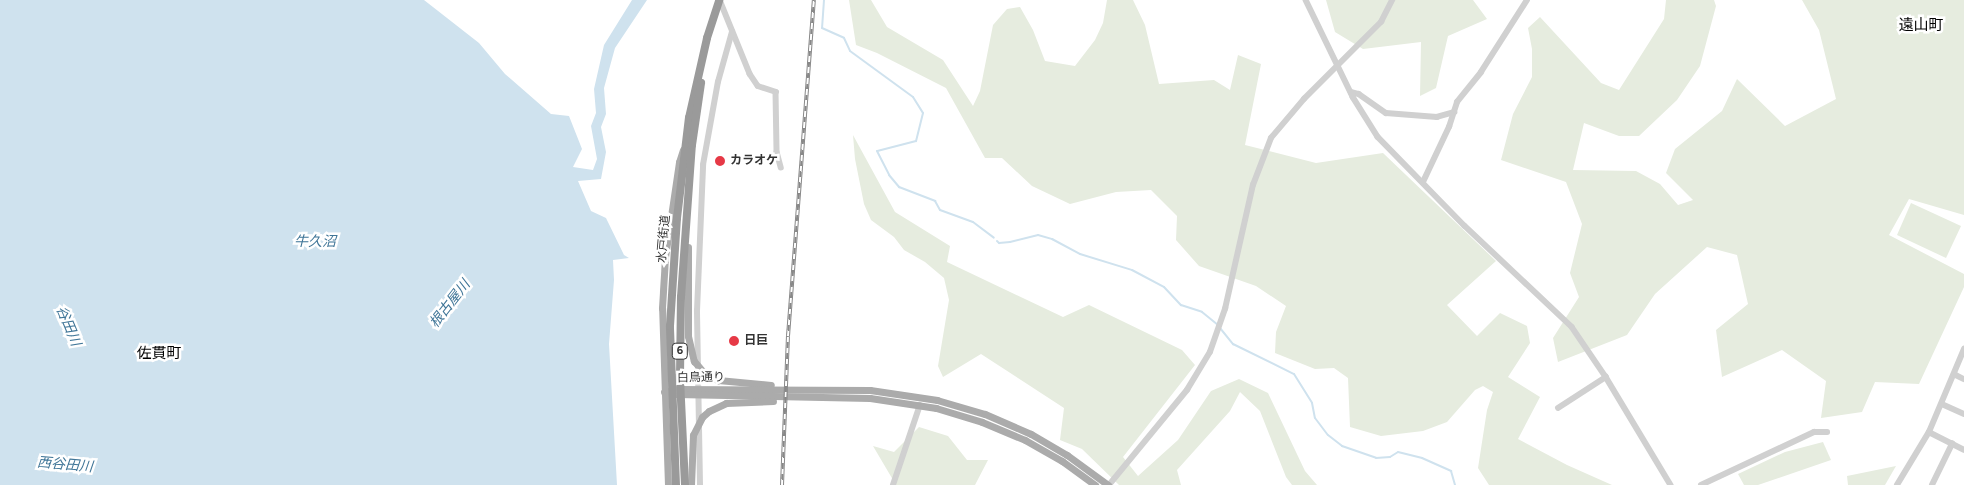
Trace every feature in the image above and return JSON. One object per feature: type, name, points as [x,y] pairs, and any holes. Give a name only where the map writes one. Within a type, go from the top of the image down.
[{"type":"highway","name":"水戸街道","points":[[676,485],[671,377],[671,288],[688,146],[707,38],[719,0]]},
{"type":"highway","name":"水戸街道","points":[[684,485],[680,377],[681,297],[688,146]]},
{"type":"main road","points":[[668,485],[662,316],[665,257],[679,162],[688,146]]},
{"type":"main road","points":[[686,217],[689,346],[694,361],[704,373],[718,380],[833,394]]},
{"type":"main road","name":"白鳥通り","points":[[664,392],[678,389],[911,395],[985,414],[1051,444],[1108,485]]},
{"type":"main road","points":[[691,485],[693,435],[702,417],[717,406],[740,402],[833,394]]},
{"type":"main road","name":"白鳥通り","points":[[851,394],[920,405],[954,413],[1005,431],[1062,461],[1094,485]]},
{"type":"street","points":[[719,0],[754,81],[758,86],[776,92],[777,152],[781,167]]},
{"type":"street","points":[[1306,0],[1337,66],[1378,137],[1465,226],[1566,320],[1606,377],[1672,485]]},
{"type":"street","points":[[1108,485],[1194,381],[1216,339],[1226,309],[1253,185],[1271,138],[1304,99],[1381,22],[1392,0]]},
{"type":"street","points":[[1423,182],[1458,102],[1481,72],[1528,0]]},
{"type":"street","points":[[700,485],[698,248],[704,147],[718,82],[732,32]]},
{"type":"street","points":[[1351,92],[1359,94],[1386,113],[1437,118],[1454,112]]},
{"type":"street","points":[[688,146],[704,147]]},
{"type":"street","points":[[1897,485],[1942,404],[1964,349]]},
{"type":"street","points":[[1954,374],[1964,379]]},
{"type":"street","points":[[671,377],[698,376]]},
{"type":"street","points":[[1558,408],[1606,377]]},
{"type":"street","points":[[1942,404],[1964,414]]},
{"type":"street","points":[[893,485],[920,405]]},
{"type":"street","points":[[1701,485],[1814,432],[1827,432]]},
{"type":"street","points":[[1928,432],[1964,450]]},
{"type":"street","points":[[1932,485],[1952,444]]},
{"type":"shaded area","points":[[849,0],[871,0],[887,27],[943,60],[973,106],[980,91],[993,25],[1007,9],[1020,7],[1033,30],[1045,61],[1075,66],[1095,40],[1103,23],[1107,0],[1133,0],[1145,25],[1159,84],[1214,80],[1230,90],[1238,55],[1261,64],[1245,145],[1316,163],[1383,153],[1496,261],[1447,305],[1477,336],[1500,313],[1527,326],[1530,343],[1508,377],[1540,397],[1518,439],[1567,465],[1612,485],[1489,485],[1478,468],[1487,410],[1493,392],[1483,386],[1475,390],[1447,422],[1423,431],[1381,436],[1350,427],[1348,378],[1334,368],[1315,369],[1275,353],[1276,332],[1286,306],[1256,286],[1199,266],[1176,240],[1177,216],[1151,190],[1116,192],[1070,204],[1032,186],[1002,158],[985,158],[946,88],[877,53],[856,45]]},
{"type":"shaded area","points":[[1326,0],[1473,0],[1487,19],[1448,36],[1436,88],[1420,96],[1421,42],[1363,49],[1335,32]]},
{"type":"shaded area","points":[[1666,0],[1714,0],[1716,6],[1700,66],[1677,100],[1639,136],[1619,136],[1584,123],[1573,170],[1636,171],[1660,184],[1678,205],[1693,200],[1666,173],[1675,149],[1722,111],[1737,79],[1785,126],[1836,99],[1819,30],[1802,0],[1964,0],[1964,215],[1909,199],[1889,235],[1964,274],[1964,287],[1919,384],[1875,382],[1862,412],[1821,418],[1826,381],[1782,350],[1722,377],[1716,330],[1748,304],[1737,255],[1707,247],[1655,294],[1627,335],[1558,362],[1553,338],[1579,297],[1570,273],[1582,224],[1566,182],[1501,160],[1513,114],[1532,77],[1532,49],[1528,28],[1540,17],[1601,83],[1619,90],[1664,19]]},
{"type":"shaded area","points":[[853,135],[895,212],[950,246],[947,262],[1063,317],[1089,305],[1182,350],[1195,365],[1123,457],[1138,476],[1178,440],[1211,391],[1239,379],[1268,393],[1305,471],[1317,485],[1292,485],[1286,477],[1260,411],[1240,392],[1230,411],[1177,470],[1181,485],[1119,485],[1082,449],[1060,440],[1064,408],[981,354],[943,377],[938,366],[949,300],[944,278],[925,262],[904,250],[894,237],[871,220],[864,204],[855,159]]},
{"type":"shaded area","points":[[1911,203],[1961,226],[1946,258],[1897,235]]},
{"type":"shaded area","points":[[919,427],[948,436],[967,460],[988,460],[975,485],[896,485],[873,446],[894,452]]},
{"type":"shaded area","points":[[1823,442],[1831,460],[1758,485],[1744,485],[1738,474],[1785,452]]},
{"type":"shaded area","points":[[1896,466],[1885,485],[1848,485],[1847,476]]},
{"type":"water","name":"牛久沼","points":[[0,0],[424,0],[479,43],[505,74],[551,114],[569,116],[582,149],[573,167],[593,170],[597,159],[591,126],[596,113],[594,89],[604,45],[632,0],[647,0],[615,48],[604,88],[606,114],[601,127],[606,152],[601,179],[578,181],[591,211],[606,218],[624,255],[629,258],[613,260],[614,280],[609,344],[617,485],[0,485]]},
{"type":"waterway","points":[[824,0],[822,28],[844,38],[850,51],[913,97],[923,113],[916,141],[877,151],[889,175],[899,187],[935,201],[940,210],[973,222],[994,238]]},
{"type":"waterway","points":[[997,241],[999,243],[1010,242],[1038,235],[1052,239],[1080,254],[1132,270],[1164,287],[1181,305],[1202,312],[1217,324]]},
{"type":"waterway","points":[[1220,328],[1233,344],[1294,374],[1312,403],[1315,418],[1328,435],[1342,446],[1376,458],[1390,457],[1398,452],[1422,458],[1451,471],[1455,485]]},
{"type":"railway","points":[[782,485],[788,336],[814,0]]},
{"type":"place","name":"カラオケ","points":[[720,161]]},
{"type":"place","name":"日巨","points":[[734,341]]},
{"type":"district","name":"遠山町","points":[[1921,26]]},
{"type":"district","name":"佐貫町","points":[[159,354]]},
{"type":"water label","name":"根古屋川","points":[[450,304]]},
{"type":"water label","name":"谷田川","points":[[68,326]]},
{"type":"water label","name":"西谷田川","points":[[65,465]]}]
